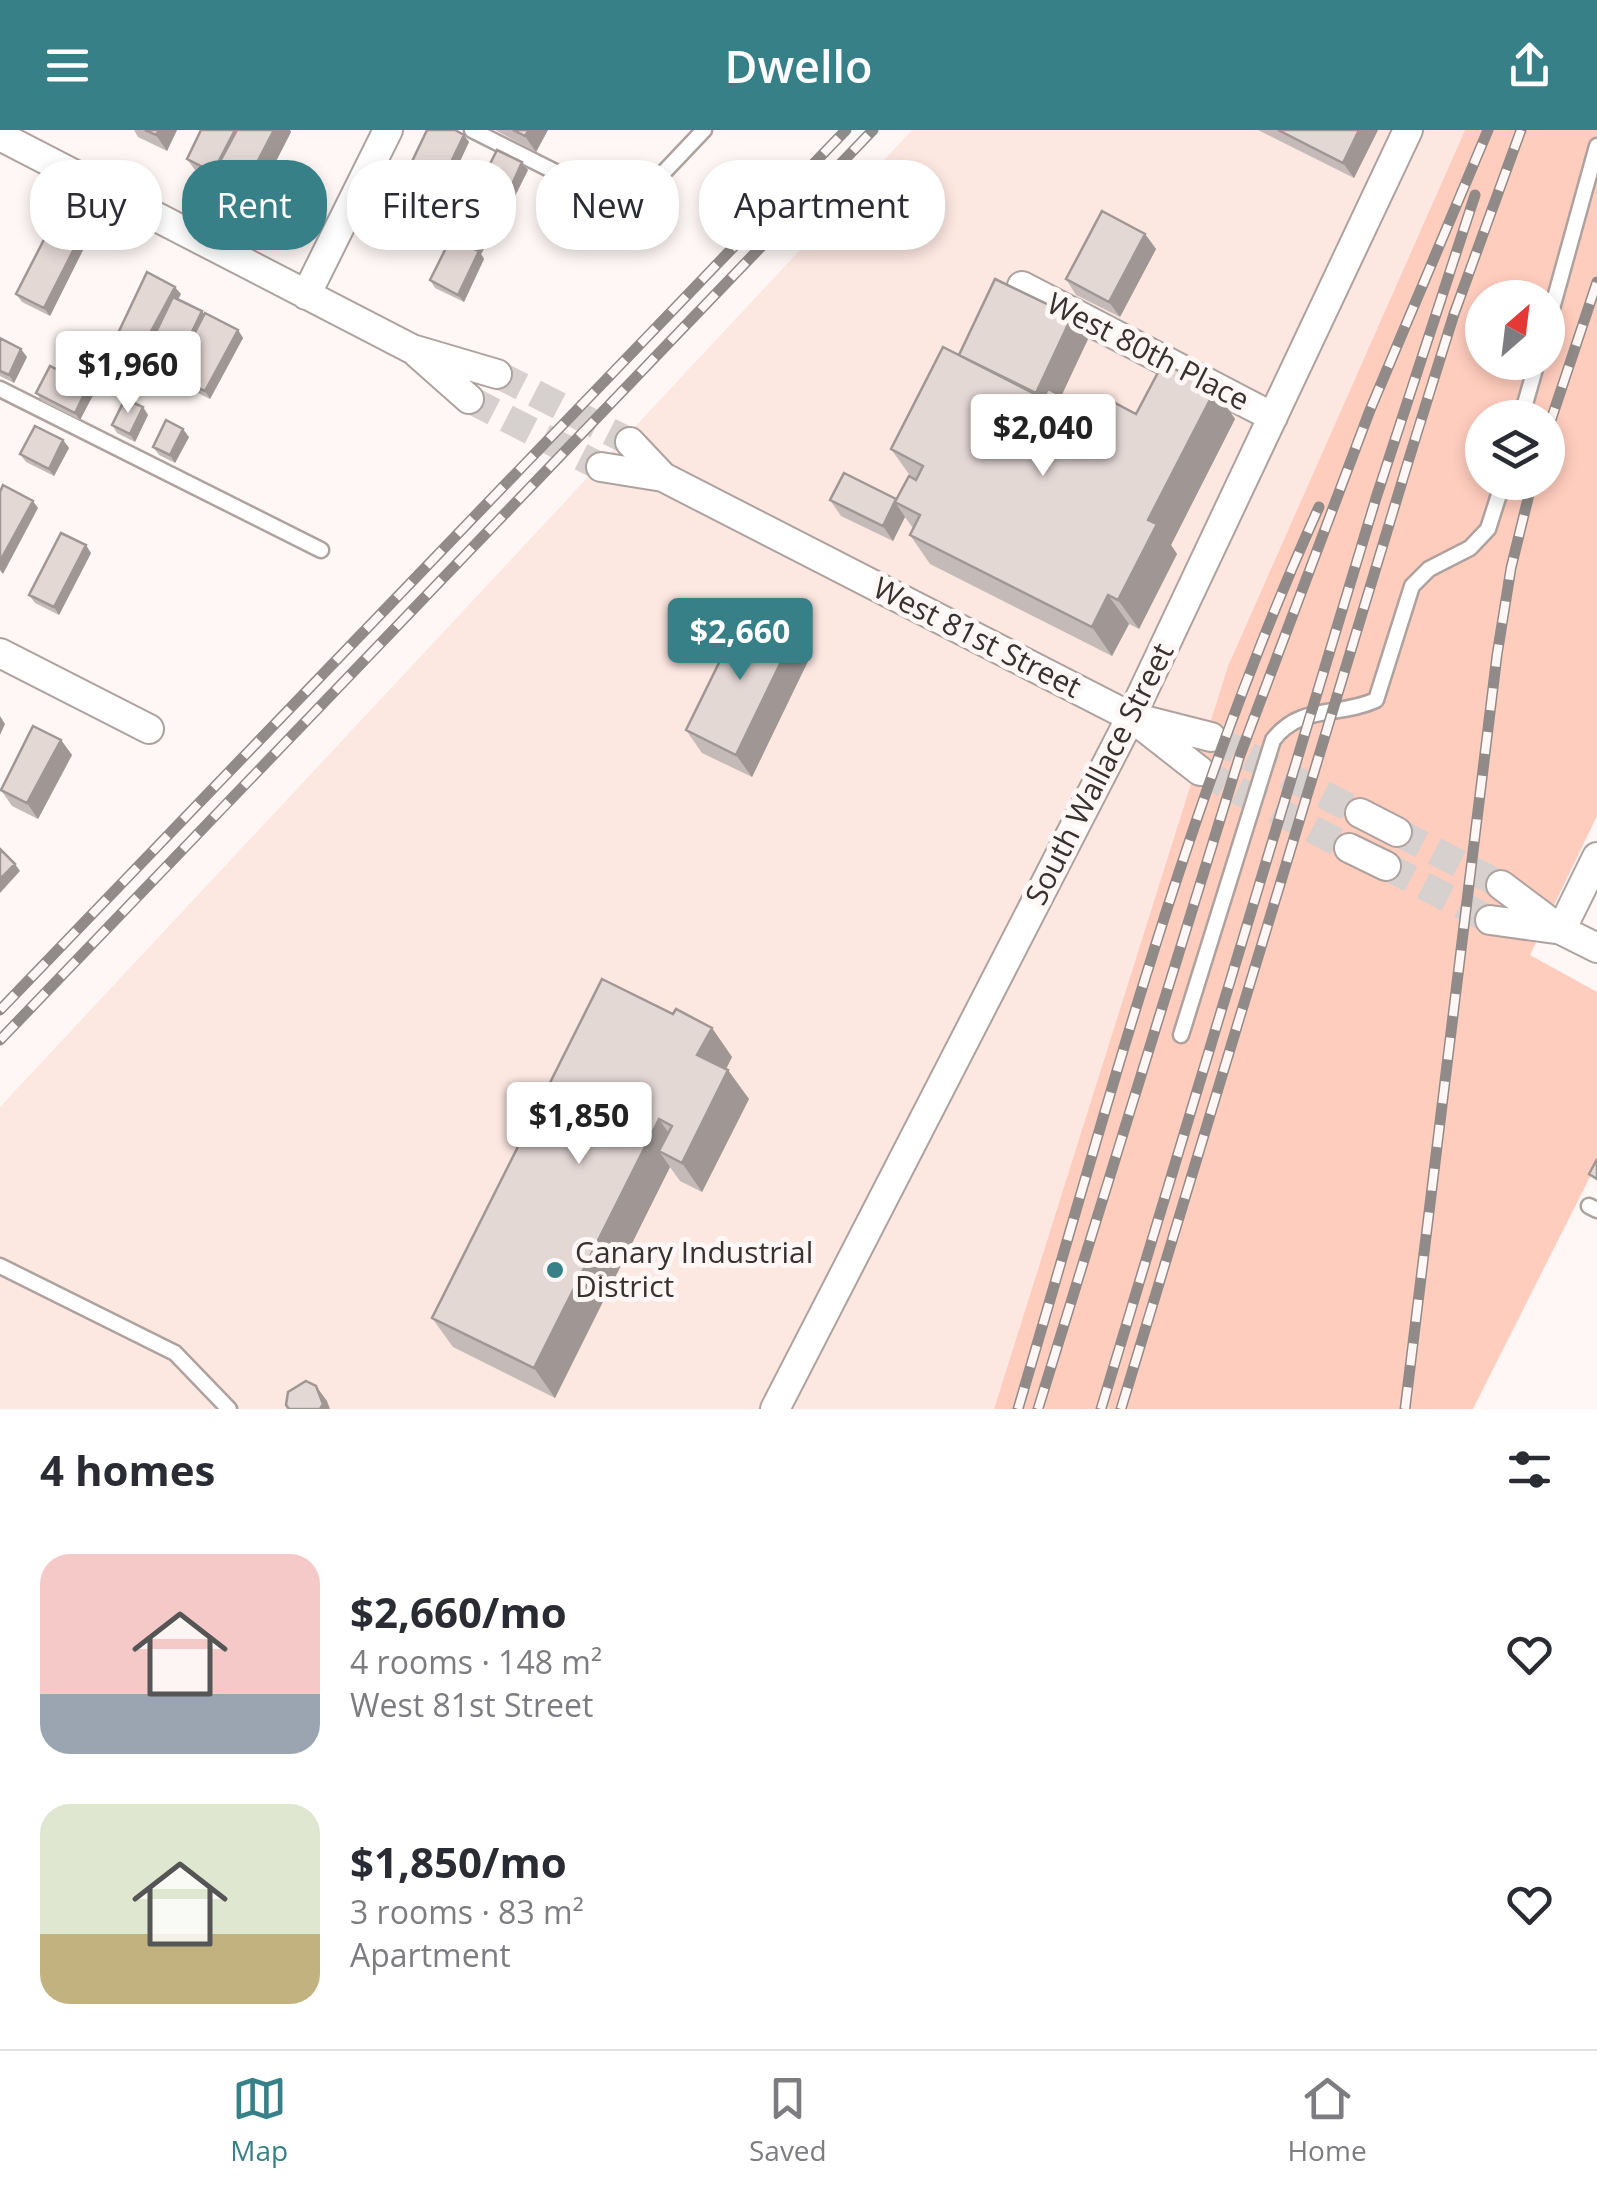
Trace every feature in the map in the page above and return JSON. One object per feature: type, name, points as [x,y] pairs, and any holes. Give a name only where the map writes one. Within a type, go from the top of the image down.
[{"type":"street","points":[[306,294],[388,130]]},
{"type":"street","name":"South Wallace Street","points":[[776,1409],[1132,717],[1408,130]]},
{"type":"street","points":[[0,136],[412,349],[498,374]]},
{"type":"street","name":"West 80th Place","points":[[1022,286],[1274,417]]},
{"type":"street","points":[[412,349],[469,399]]},
{"type":"street","name":"West 81st Street","points":[[630,442],[663,477]]},
{"type":"street","name":"West 81st Street","points":[[601,468],[663,477],[1132,717],[1200,771]]},
{"type":"street","points":[[0,653],[149,729]]},
{"type":"street","name":"West 81st Street","points":[[1132,717],[1211,737]]},
{"type":"street","points":[[1360,814],[1396,832]]},
{"type":"street","points":[[1349,848],[1386,866]]},
{"type":"street","points":[[1561,930],[1597,856]]},
{"type":"street","points":[[1501,886],[1561,930],[1597,948]]},
{"type":"street","points":[[1490,920],[1561,930]]},
{"type":"lane","points":[[472,130],[629,209],[704,130]]},
{"type":"lane","points":[[1560,280],[1597,146]]},
{"type":"lane","points":[[0,389],[321,550]]},
{"type":"lane","points":[[1181,1034],[1273,740],[1285,724],[1311,712],[1349,713],[1376,700],[1412,586],[1429,569],[1470,548],[1488,529],[1497,500]]},
{"type":"lane","points":[[0,1266],[175,1353],[229,1409]]},
{"type":"shaded area","points":[[912,130],[1465,130],[1228,666],[994,1409],[0,1409],[0,1107],[800,250],[945,250],[945,160],[884,160]]},
{"type":"shaded area","points":[[1465,130],[1597,130],[1597,816],[1530,955],[1597,992],[1597,1163],[1473,1409],[994,1409],[1228,666]]},
{"type":"building","points":[[201,130],[235,130],[219,160],[187,159]]},
{"type":"building","points":[[237,130],[274,130],[258,160],[221,160]]},
{"type":"building","points":[[427,130],[455,130],[464,135],[452,160],[413,160]]},
{"type":"building","points":[[1278,130],[1359,130],[1343,163]]},
{"type":"building","points":[[497,150],[522,162],[516,176],[516,160],[492,160]]},
{"type":"building","points":[[1102,211],[1145,234],[1109,302],[1066,279]]},
{"type":"building","points":[[39,250],[73,250],[44,308],[16,294]]},
{"type":"building","points":[[445,250],[479,251],[458,295],[430,280]]},
{"type":"building","points":[[147,272],[175,287],[136,359],[112,346]]},
{"type":"building","points":[[995,279],[1072,316],[1036,393],[959,355]]},
{"type":"building","points":[[173,297],[202,311],[174,369],[145,355]]},
{"type":"building","points":[[205,313],[238,330],[205,391],[173,375]]},
{"type":"building","points":[[0,338],[21,349],[9,375],[0,371]]},
{"type":"building","points":[[943,347],[1043,398],[1048,389],[1107,419],[1115,403],[1136,414],[1163,363],[1215,390],[1148,520],[1157,524],[1118,600],[1108,595],[1092,627],[910,535],[920,515],[895,502],[909,476],[916,480],[923,466],[891,449]]},
{"type":"building","points":[[74,348],[84,353],[79,364],[95,372],[75,413],[36,393],[50,366],[62,372]]},
{"type":"building","points":[[125,399],[143,407],[130,434],[112,425]]},
{"type":"building","points":[[166,420],[183,429],[170,455],[153,447]]},
{"type":"building","points":[[35,426],[63,440],[49,469],[20,454]]},
{"type":"building","points":[[844,473],[896,499],[883,526],[830,500]]},
{"type":"building","points":[[3,485],[33,501],[0,561],[0,492]]},
{"type":"building","points":[[61,533],[86,545],[54,607],[29,595]]},
{"type":"building","points":[[745,610],[794,635],[736,755],[686,730]]},
{"type":"building","points":[[33,726],[61,740],[27,803],[1,790]]},
{"type":"building","points":[[0,849],[15,864],[0,879]]},
{"type":"building","name":"Canary Industrial District","points":[[602,979],[673,1014],[676,1009],[712,1028],[697,1055],[728,1070],[682,1163],[659,1151],[672,1126],[659,1119],[534,1368],[432,1318]]},
{"type":"building","points":[[1597,1159],[1597,1179],[1589,1174]]},
{"type":"building","points":[[306,1381],[316,1386],[323,1404],[320,1409],[289,1409],[288,1392]]},
{"type":"tunnel","points":[[497,374],[630,442]]},
{"type":"tunnel","points":[[469,399],[601,467]]},
{"type":"tunnel","points":[[1211,737],[1360,813]]},
{"type":"tunnel","points":[[1200,771],[1349,848]]},
{"type":"tunnel","points":[[1397,832],[1501,885]]},
{"type":"tunnel","points":[[1386,866],[1490,920]]},
{"type":"railway","points":[[0,1010],[846,130]]},
{"type":"railway","points":[[0,1040],[873,130]]},
{"type":"railway","points":[[1038,1409],[1240,755],[1370,410],[1488,130]]},
{"type":"railway","points":[[1121,1409],[1454,314],[1521,130]]},
{"type":"railway","points":[[1101,1409],[1376,498],[1475,195]]},
{"type":"railway","points":[[1558,400],[1597,282]]},
{"type":"railway","points":[[1405,1409],[1497,655],[1511,568],[1528,500]]},
{"type":"railway","points":[[1018,1409],[1118,1067],[1190,840],[1229,727],[1319,507]]},
{"type":"place","name":"Canary Industrial District","points":[[555,1270]]}]
